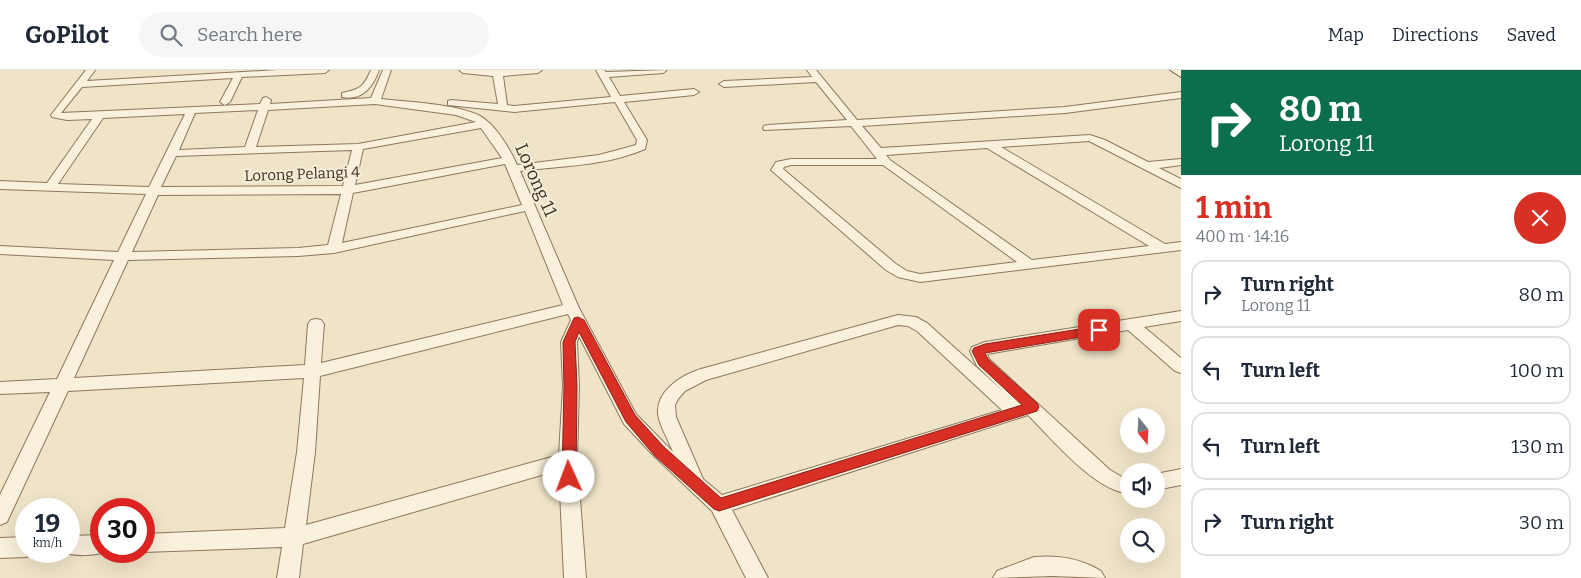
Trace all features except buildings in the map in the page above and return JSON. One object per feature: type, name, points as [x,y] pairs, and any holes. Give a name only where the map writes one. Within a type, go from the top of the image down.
[{"type":"street","points":[[62,115],[80,84],[91,70]]},
{"type":"street","points":[[80,84],[325,70]]},
{"type":"street","points":[[62,115],[224,102],[265,103],[355,94],[362,92],[368,86],[375,70]]},
{"type":"street","points":[[387,70],[376,97],[502,108],[526,108],[694,92]]},
{"type":"street","points":[[463,70],[498,72],[538,70]]},
{"type":"street","points":[[618,100],[601,72],[663,70]]},
{"type":"street","points":[[811,70],[882,157],[1029,264]]},
{"type":"street","points":[[1176,70],[1181,73]]},
{"type":"street","points":[[498,72],[502,108]]},
{"type":"street","points":[[224,102],[239,75]]},
{"type":"street","points":[[724,84],[818,79]]},
{"type":"street","points":[[768,128],[1065,110],[1181,95]]},
{"type":"street","name":"Lorong 11","points":[[62,115],[100,116],[191,112],[265,103],[376,97],[457,112],[471,116],[484,124],[496,139],[510,164],[575,314],[630,419],[660,452],[719,505],[757,578]]},
{"type":"street","name":"Lorong Pelangi 4","points":[[0,184],[153,191],[348,190],[510,164],[605,156],[636,150],[641,146],[642,140],[618,100]]},
{"type":"street","points":[[249,151],[265,103]]},
{"type":"street","points":[[0,516],[191,112]]},
{"type":"street","points":[[51,186],[100,116]]},
{"type":"street","points":[[172,153],[358,148],[484,124]]},
{"type":"street","points":[[1181,184],[1090,138],[988,144],[882,157],[784,163],[780,164],[777,170],[891,268],[903,274],[920,278],[1181,246]]},
{"type":"street","points":[[988,144],[1162,248]]},
{"type":"street","points":[[334,249],[358,148]]},
{"type":"street","points":[[1147,166],[1181,162]]},
{"type":"street","points":[[0,250],[122,256],[298,252],[334,249],[528,207]]},
{"type":"street","points":[[0,388],[314,371],[575,314],[569,342],[568,460],[575,578]]},
{"type":"street","points":[[1024,410],[984,362],[978,351],[985,348],[1181,316]]},
{"type":"street","points":[[696,484],[667,417],[667,405],[671,396],[679,388],[701,375],[898,320],[911,321],[922,327],[1103,476],[1120,485]]},
{"type":"street","points":[[288,578],[306,452],[314,371],[316,324]]},
{"type":"street","points":[[1132,325],[1181,367]]},
{"type":"street","points":[[719,505],[1024,410]]},
{"type":"street","points":[[155,542],[294,537],[568,460]]},
{"type":"street","points":[[1165,480],[1181,477]]},
{"type":"street","points":[[0,548],[15,547]]},
{"type":"street","points":[[1004,578],[1027,569],[1050,567],[1088,573],[1094,578]]},
{"type":"route","points":[[569,477],[569,342],[578,320],[630,419],[660,452],[719,505],[1032,407],[984,362],[978,351],[985,348],[1099,330]]}]
